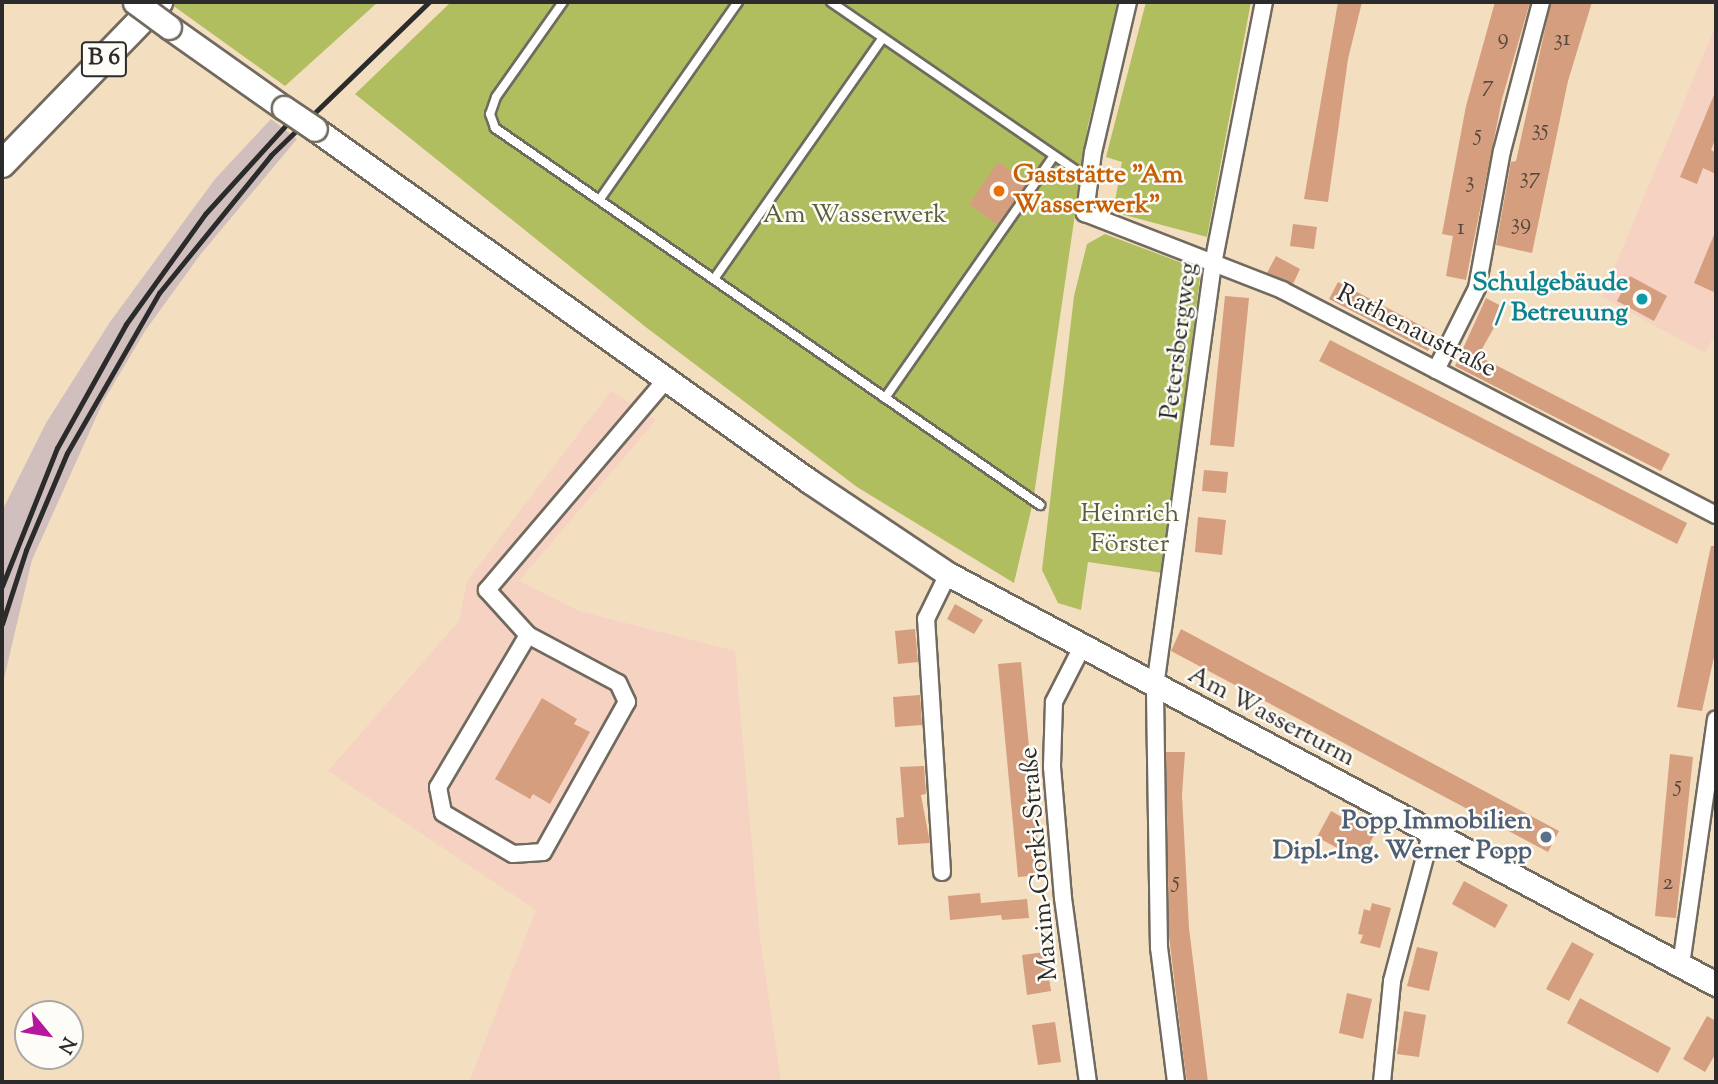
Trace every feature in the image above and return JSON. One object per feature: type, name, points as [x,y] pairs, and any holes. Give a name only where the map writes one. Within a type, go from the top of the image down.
[{"type":"main road","name":"B 6","points":[[2,163],[159,2]]},
{"type":"street","name":"Am Wasserturm","points":[[135,2],[809,481],[948,574],[1155,687],[1716,984]]},
{"type":"street","points":[[1089,179],[1128,2]]},
{"type":"street","name":"Petersbergweg","points":[[1155,687],[1213,264],[1264,2]]},
{"type":"street","points":[[1436,370],[1477,288],[1502,151],[1541,2]]},
{"type":"street","name":"Rathenaustraße","points":[[1089,179],[1085,213],[1282,290],[1716,515]]},
{"type":"street","points":[[528,635],[438,787],[443,813],[513,854],[543,852],[627,702],[618,683],[528,635],[487,590],[666,380]]},
{"type":"street","points":[[942,872],[926,619],[948,574]]},
{"type":"street","name":"Maxim-Gorki-Straße","points":[[1082,647],[1054,702],[1052,767],[1063,898],[1087,1082]]},
{"type":"street","points":[[1155,687],[1159,948],[1176,1082]]},
{"type":"street","points":[[1681,965],[1716,719]]},
{"type":"street","points":[[1382,1082],[1392,981],[1432,834]]},
{"type":"lane","points":[[563,2],[490,114],[495,128],[1040,505]]},
{"type":"lane","points":[[600,199],[738,2]]},
{"type":"lane","points":[[831,2],[1053,157],[1089,179]]},
{"type":"lane","points":[[713,279],[883,38]]},
{"type":"lane","points":[[885,398],[1053,157]]},
{"type":"shaded area","points":[[1716,25],[1716,333],[1705,353],[1602,297]]},
{"type":"shaded area","points":[[271,119],[297,139],[200,255],[145,331],[103,402],[32,560],[2,687],[3,509],[46,423],[110,322],[215,179]]},
{"type":"shaded area","points":[[611,391],[656,420],[519,581],[579,611],[735,651],[760,938],[781,1082],[469,1082],[536,910],[328,771],[459,621],[467,581]]},
{"type":"green space","points":[[168,2],[378,2],[285,86]]},
{"type":"green space","name":"Am Wasserwerk","points":[[451,2],[1120,2],[1088,125],[1033,502],[1014,583],[857,487],[647,328],[355,94]]},
{"type":"green space","points":[[1146,2],[1251,2],[1207,237],[1113,212],[1122,162],[1106,157]]},
{"type":"green space","name":"Heinrich Förster","points":[[1105,234],[1201,270],[1163,573],[1088,562],[1081,610],[1058,603],[1042,570],[1074,296],[1087,244]]},
{"type":"building","points":[[1338,2],[1362,2],[1348,59],[1328,202],[1304,199]]},
{"type":"building","points":[[1495,2],[1530,2],[1502,99],[1466,280],[1446,276],[1453,236],[1442,234],[1466,106]]},
{"type":"building","points":[[1551,2],[1592,2],[1568,81],[1532,253],[1496,245],[1511,162],[1516,161]]},
{"type":"building","points":[[1716,90],[1716,137],[1711,150],[1716,153],[1716,174],[1703,168],[1697,184],[1680,177]]},
{"type":"building","points":[[998,162],[1027,182],[998,225],[969,204]]},
{"type":"building","points":[[1293,224],[1317,227],[1314,249],[1290,246]]},
{"type":"building","points":[[1716,230],[1716,293],[1694,283]]},
{"type":"building","points":[[1276,256],[1300,269],[1293,284],[1267,273]]},
{"type":"building","name":"Schulgebäude / Betreuung","points":[[1630,276],[1667,296],[1654,321],[1617,301]]},
{"type":"building","points":[[1338,282],[1437,334],[1428,351],[1329,299]]},
{"type":"building","points":[[1225,296],[1249,298],[1234,447],[1210,445]]},
{"type":"building","points":[[1486,298],[1505,308],[1478,356],[1670,454],[1661,471],[1455,366]]},
{"type":"building","points":[[1330,340],[1687,523],[1677,544],[1319,361]]},
{"type":"building","points":[[1204,470],[1228,472],[1226,493],[1202,491]]},
{"type":"building","points":[[1198,517],[1226,520],[1222,555],[1195,552]]},
{"type":"building","points":[[1711,546],[1716,546],[1716,648],[1702,711],[1677,707]]},
{"type":"building","points":[[955,604],[983,620],[974,634],[947,619]]},
{"type":"building","points":[[915,629],[918,662],[898,664],[895,631]]},
{"type":"building","points":[[1181,629],[1559,831],[1548,852],[1171,651]]},
{"type":"building","points":[[1021,662],[1041,875],[1018,877],[998,664]]},
{"type":"building","points":[[920,695],[922,725],[895,727],[893,697]]},
{"type":"building","points":[[542,698],[577,719],[574,724],[590,732],[550,804],[533,794],[530,799],[495,779]]},
{"type":"building","points":[[1166,752],[1185,752],[1182,795],[1189,928],[1208,1082],[1187,1082],[1184,1061],[1169,936]]},
{"type":"building","points":[[1670,754],[1693,757],[1676,918],[1655,916]]},
{"type":"building","points":[[924,766],[926,794],[921,795],[930,843],[898,845],[896,818],[904,817],[900,767]]},
{"type":"building","points":[[1331,811],[1374,835],[1361,861],[1317,837]]},
{"type":"building","points":[[1464,881],[1508,905],[1495,928],[1452,904]]},
{"type":"building","points":[[980,893],[981,903],[1027,899],[1029,918],[1002,920],[1001,915],[950,920],[948,896]]},
{"type":"building","points":[[1372,903],[1391,908],[1380,948],[1360,943],[1363,935],[1358,934],[1364,909],[1370,911]]},
{"type":"building","points":[[1572,942],[1594,954],[1569,1001],[1546,989]]},
{"type":"building","points":[[1417,947],[1438,952],[1429,991],[1407,986]]},
{"type":"building","points":[[1045,952],[1051,991],[1027,995],[1022,955]]},
{"type":"building","points":[[1347,993],[1372,999],[1363,1039],[1339,1033]]},
{"type":"building","points":[[1580,998],[1671,1048],[1658,1073],[1567,1023]]},
{"type":"building","points":[[1404,1011],[1426,1015],[1419,1057],[1397,1054]]},
{"type":"building","points":[[1707,1016],[1716,1021],[1716,1053],[1705,1072],[1683,1059]]},
{"type":"building","points":[[1055,1022],[1061,1062],[1038,1065],[1032,1025]]},
{"type":"railway","points":[[2,624],[26,550],[67,453],[159,293],[271,155],[429,2]]},
{"type":"railway","points":[[2,586],[57,448],[126,324],[205,214],[297,113]]},
{"type":"place","name":"Gaststätte \"Am Wasserwerk\"","points":[[999,191]]},
{"type":"place","name":"Schulgebäude / Betreuung","points":[[1642,299]]},
{"type":"place","name":"Popp Immobilien Dipl.-Ing. Werner Popp","points":[[1546,837]]}]
